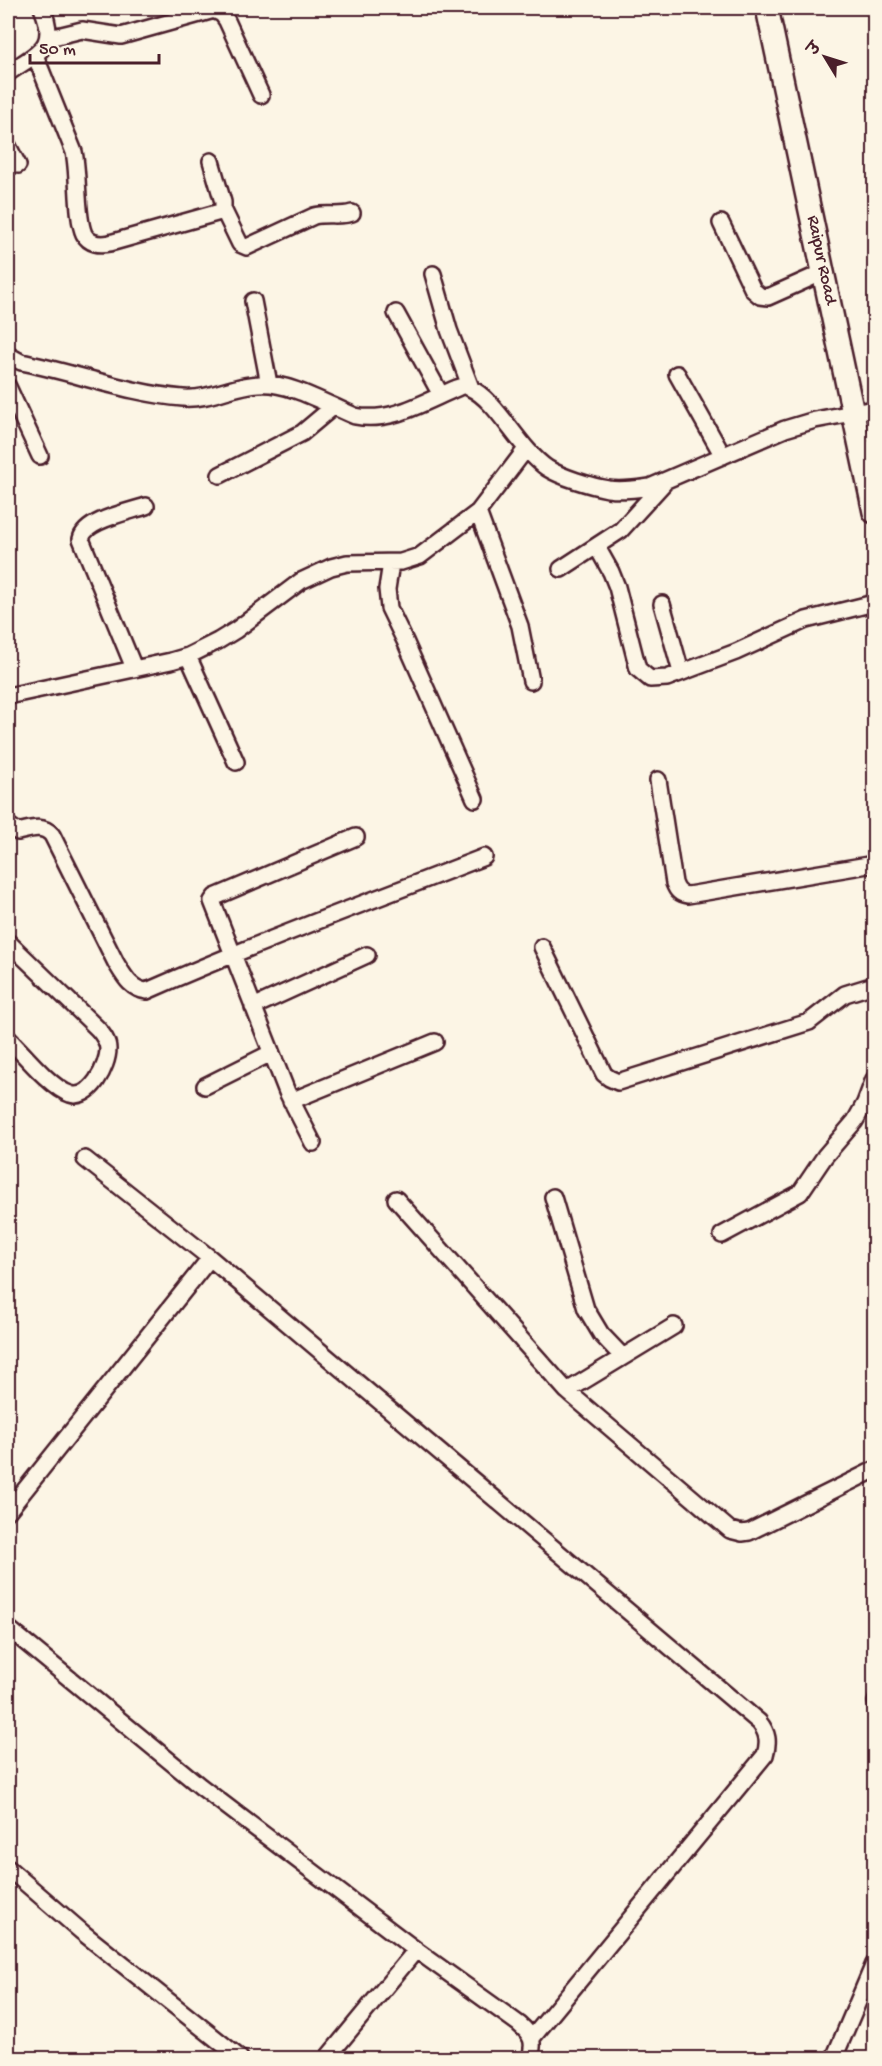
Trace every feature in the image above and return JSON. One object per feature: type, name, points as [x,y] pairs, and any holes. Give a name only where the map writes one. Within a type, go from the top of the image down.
[{"type":"main road","name":"Raipur Road","points":[[767,8],[824,272],[864,411],[874,512]]},
{"type":"street","points":[[42,8],[47,20],[49,38]]},
{"type":"street","points":[[8,73],[35,55],[49,38],[82,30],[121,36],[214,10],[222,14],[227,21],[261,95]]},
{"type":"street","points":[[35,55],[74,152],[81,219],[87,238],[97,244],[110,243],[215,214],[223,209]]},
{"type":"street","points":[[8,146],[18,165]]},
{"type":"street","points":[[211,161],[223,209],[240,244],[245,247],[314,216],[322,214],[342,216],[352,213]]},
{"type":"street","points":[[721,223],[753,290],[760,296],[768,297],[824,272]]},
{"type":"street","points":[[433,274],[449,330],[471,388]]},
{"type":"street","points":[[253,302],[269,384]]},
{"type":"street","points":[[396,313],[441,394]]},
{"type":"street","points":[[8,355],[21,362],[161,396],[186,398],[210,396],[250,385],[269,384],[289,388],[355,416],[379,418],[400,413],[461,386],[471,388],[483,396],[526,449],[552,471],[608,489],[628,490],[650,487],[785,429],[815,420],[864,411]]},
{"type":"street","points":[[677,374],[723,456]]},
{"type":"street","points":[[8,387],[40,456]]},
{"type":"street","points":[[220,475],[302,433],[333,407]]},
{"type":"street","points":[[8,696],[188,656],[236,630],[301,581],[317,573],[347,563],[391,563],[412,560],[478,512],[526,449]]},
{"type":"street","points":[[561,569],[621,530],[665,481]]},
{"type":"street","points":[[134,668],[81,538],[82,533],[90,525],[146,506]]},
{"type":"street","points":[[478,512],[520,626],[531,681]]},
{"type":"street","points":[[597,547],[617,587],[638,669],[650,679],[667,678],[736,652],[806,620],[874,603]]},
{"type":"street","points":[[391,563],[387,590],[389,608],[475,799]]},
{"type":"street","points":[[662,604],[681,672]]},
{"type":"street","points":[[188,656],[236,762]]},
{"type":"street","points":[[658,780],[674,883],[679,892],[683,894],[874,864]]},
{"type":"street","points":[[8,825],[18,832],[35,828],[44,829],[52,835],[126,980],[134,988],[147,991],[232,954],[484,857]]},
{"type":"street","points":[[313,1143],[291,1101],[212,903],[214,897],[356,837]]},
{"type":"street","points":[[8,942],[98,1029],[105,1038],[108,1048],[99,1076],[88,1090],[80,1095],[72,1095],[53,1083],[8,1038]]},
{"type":"street","points":[[542,947],[604,1074],[618,1082],[809,1022],[845,994],[874,985]]},
{"type":"street","points":[[253,1006],[367,955]]},
{"type":"street","points":[[291,1101],[435,1042]]},
{"type":"street","points":[[205,1086],[272,1053]]},
{"type":"street","points":[[722,1235],[800,1192],[825,1156],[855,1121],[874,1079]]},
{"type":"street","points":[[85,1159],[210,1257],[759,1722],[765,1730],[768,1746],[765,1755],[532,2038]]},
{"type":"street","points":[[553,1197],[586,1310],[601,1334],[622,1356]]},
{"type":"street","points":[[396,1199],[567,1391],[723,1526],[736,1532],[748,1532],[874,1470]]},
{"type":"street","points":[[8,1511],[210,1257]]},
{"type":"street","points":[[567,1391],[674,1326]]},
{"type":"street","points":[[8,1628],[200,1786],[416,1950],[519,2024],[532,2038],[533,2047],[530,2058]]},
{"type":"street","points":[[8,1868],[82,1932],[240,2058]]},
{"type":"street","points":[[327,2058],[416,1950]]},
{"type":"street","points":[[834,2058],[874,1964]]},
{"type":"lane","points":[[874,1696],[872,1702],[874,1711]]}]
